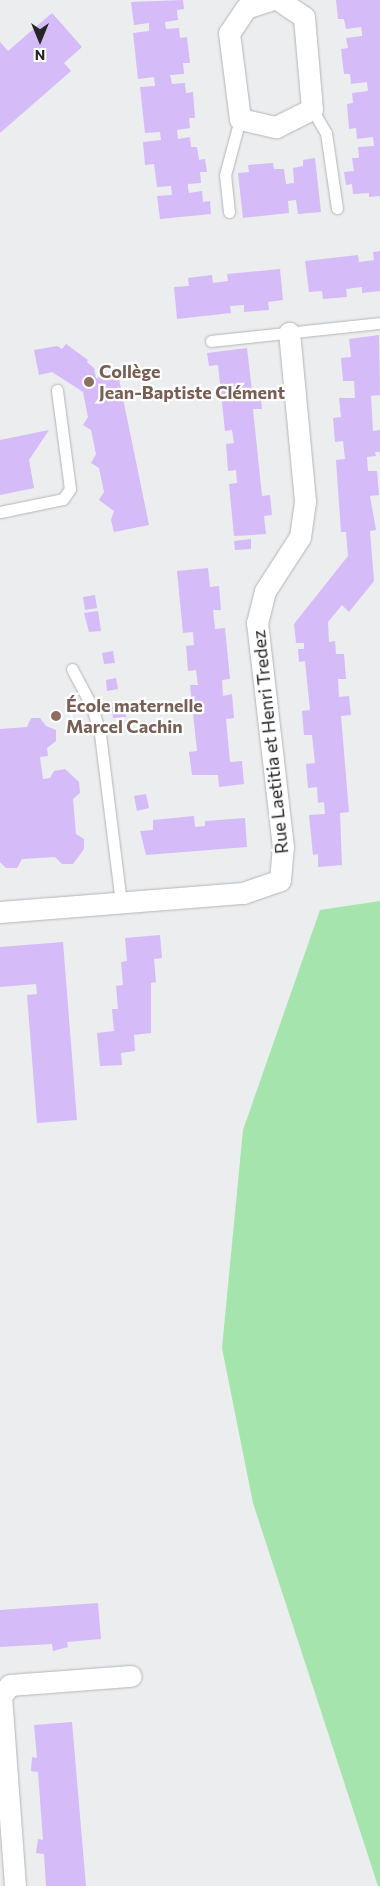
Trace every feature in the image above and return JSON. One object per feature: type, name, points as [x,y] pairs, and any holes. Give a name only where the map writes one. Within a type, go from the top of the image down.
[{"type":"street","points":[[270,0],[246,8],[229,32],[240,119],[276,127],[312,109],[304,17],[279,0]]},
{"type":"street","name":"Rue Laetitia et Henri Tredez","points":[[0,912],[243,894],[280,880],[283,847],[258,623],[265,591],[300,537],[305,501],[289,333]]},
{"type":"street","points":[[15,1886],[0,1696],[10,1685],[132,1676]]},
{"type":"lane","points":[[312,109],[326,132],[337,208]]},
{"type":"lane","points":[[229,212],[225,175],[240,119]]},
{"type":"lane","points":[[211,341],[380,323]]},
{"type":"lane","points":[[0,512],[63,499],[70,489],[57,390]]},
{"type":"lane","points":[[72,669],[91,704],[100,734],[121,903]]},
{"type":"green space","points":[[380,901],[380,1886],[378,1886],[253,1503],[222,1348],[243,1130],[320,910]]},
{"type":"building","points":[[183,0],[184,9],[177,10],[178,20],[165,22],[166,29],[179,28],[180,38],[187,37],[190,63],[183,63],[184,74],[170,75],[172,84],[185,83],[186,93],[193,92],[195,118],[189,118],[190,128],[177,130],[178,139],[190,137],[191,147],[197,147],[199,160],[205,159],[207,172],[200,172],[201,183],[188,184],[188,188],[189,193],[202,191],[203,202],[210,201],[211,214],[160,219],[157,196],[172,195],[171,186],[157,187],[154,164],[145,165],[143,142],[161,140],[160,132],[145,133],[140,87],[155,86],[154,77],[138,79],[133,33],[149,31],[149,23],[134,25],[131,2]]},
{"type":"building","points":[[336,0],[380,0],[380,196],[369,197],[369,193],[353,194],[352,184],[346,185],[344,172],[354,171],[352,158],[359,158],[358,147],[374,146],[373,137],[357,139],[356,128],[349,129],[347,104],[353,103],[352,93],[368,91],[367,82],[351,84],[350,74],[344,74],[341,49],[348,48],[346,38],[362,36],[362,32],[361,27],[346,29],[344,19],[338,19]]},
{"type":"building","points":[[52,13],[82,47],[64,63],[71,71],[0,133],[0,42],[8,51]]},
{"type":"building","points":[[315,158],[321,212],[298,214],[296,200],[288,201],[289,213],[243,218],[238,173],[249,172],[248,165],[273,163],[274,169],[284,169],[286,184],[294,183],[293,168],[303,166],[303,160]]},
{"type":"building","points":[[380,251],[380,291],[362,293],[362,287],[346,289],[347,297],[323,299],[322,291],[309,292],[305,261],[358,255],[359,262],[374,260],[373,252]]},
{"type":"building","points":[[280,269],[283,300],[268,302],[269,310],[244,312],[244,305],[230,306],[231,313],[177,319],[174,287],[189,286],[188,278],[212,275],[213,283],[228,281],[227,274]]},
{"type":"building","points":[[379,335],[380,395],[371,396],[373,431],[380,430],[380,452],[375,452],[376,456],[367,457],[368,471],[377,471],[379,495],[370,496],[376,530],[370,531],[374,581],[349,612],[342,605],[328,622],[329,642],[335,641],[336,654],[344,654],[346,679],[338,679],[339,697],[349,696],[351,715],[341,716],[349,812],[340,813],[342,865],[318,867],[318,854],[313,855],[309,815],[325,814],[324,802],[318,803],[317,787],[308,788],[306,764],[315,763],[312,735],[304,735],[302,711],[310,710],[305,661],[299,662],[298,649],[304,649],[304,643],[296,643],[294,624],[348,556],[346,532],[341,532],[336,460],[345,459],[343,441],[335,442],[333,418],[341,417],[339,398],[355,398],[354,381],[343,381],[341,358],[351,357],[349,339]]},
{"type":"building","points":[[66,344],[88,360],[87,362],[94,368],[96,378],[118,374],[149,525],[114,532],[111,520],[114,511],[99,500],[104,492],[99,468],[91,463],[96,454],[91,430],[83,425],[88,417],[83,392],[52,372],[39,375],[34,350],[57,346],[62,349]]},
{"type":"building","points":[[247,348],[252,391],[260,390],[262,409],[253,409],[262,496],[270,495],[272,515],[264,516],[266,534],[234,536],[229,484],[237,483],[236,470],[228,471],[226,444],[234,443],[232,430],[225,431],[218,365],[209,366],[207,353]]},
{"type":"building","points":[[49,430],[29,460],[34,488],[0,495],[0,440]]},
{"type":"building","points":[[251,539],[251,549],[235,550],[234,541]]},
{"type":"building","points":[[208,568],[210,587],[219,586],[221,610],[213,610],[215,629],[225,628],[230,679],[222,680],[223,696],[232,694],[234,718],[226,719],[230,762],[242,761],[244,784],[219,787],[218,775],[192,775],[189,752],[197,751],[190,685],[198,685],[196,670],[188,671],[186,646],[194,645],[193,632],[183,633],[177,571]]},
{"type":"building","points":[[95,595],[97,608],[85,610],[83,597]]},
{"type":"building","points":[[98,611],[101,631],[89,632],[84,613]]},
{"type":"building","points":[[113,651],[115,663],[104,664],[102,653]]},
{"type":"building","points":[[116,678],[118,689],[107,691],[106,680]]},
{"type":"building","points":[[125,706],[126,717],[113,718],[112,707]]},
{"type":"building","points":[[31,718],[40,718],[46,726],[56,730],[56,741],[47,748],[48,756],[40,757],[43,779],[50,778],[54,771],[65,769],[79,782],[80,793],[73,799],[76,834],[84,839],[84,849],[73,864],[62,864],[55,857],[22,859],[17,868],[6,868],[0,862],[0,729],[27,727]]},
{"type":"building","points":[[146,794],[149,808],[137,811],[134,796]]},
{"type":"building","points":[[194,816],[195,827],[205,826],[205,821],[245,818],[247,847],[146,855],[140,831],[153,830],[153,820]]},
{"type":"building","points":[[160,935],[162,958],[154,959],[156,982],[151,983],[151,1033],[134,1035],[135,1051],[121,1053],[122,1065],[100,1066],[97,1033],[114,1031],[112,1009],[118,1009],[116,986],[123,985],[121,962],[127,961],[125,938]]},
{"type":"building","points":[[63,942],[77,1120],[37,1123],[27,995],[37,994],[36,984],[0,987],[0,947]]},
{"type":"building","points":[[98,1603],[101,1639],[67,1642],[68,1647],[53,1651],[52,1644],[0,1647],[0,1610]]},
{"type":"building","points":[[72,1722],[86,1886],[46,1886],[44,1854],[36,1853],[38,1839],[43,1840],[38,1772],[31,1771],[32,1757],[37,1758],[34,1725]]},
{"type":"place","name":"Collège Jean-Baptiste Clément","points":[[89,382]]},
{"type":"place","name":"École maternelle Marcel Cachin","points":[[56,716]]}]
